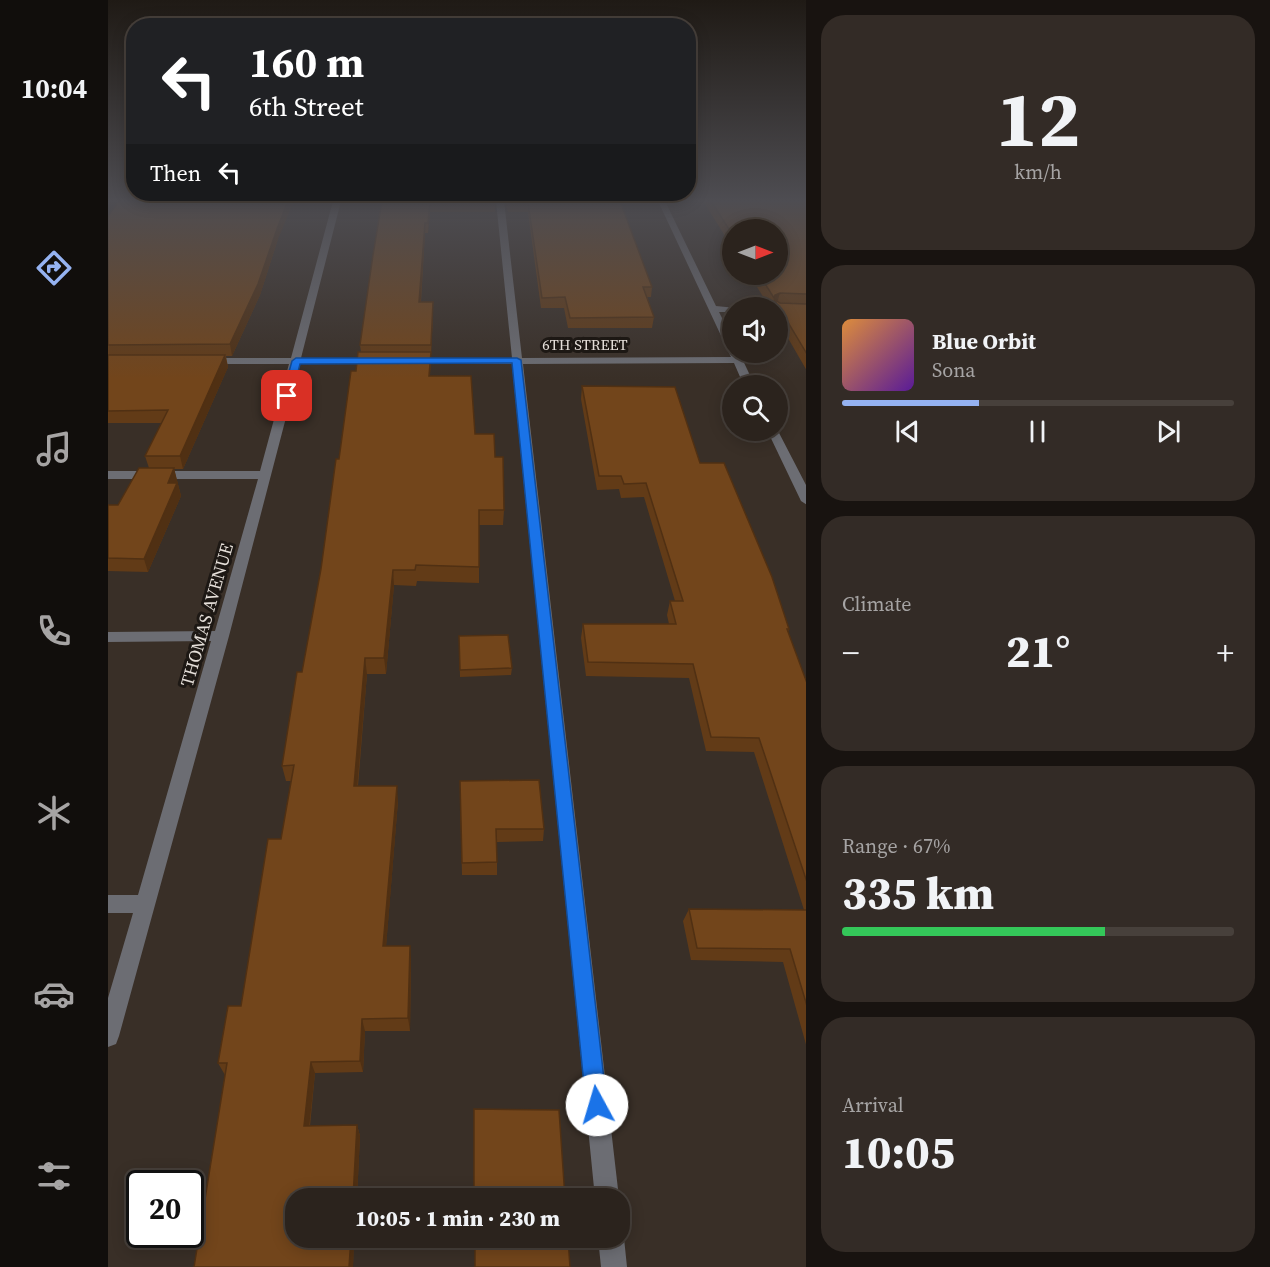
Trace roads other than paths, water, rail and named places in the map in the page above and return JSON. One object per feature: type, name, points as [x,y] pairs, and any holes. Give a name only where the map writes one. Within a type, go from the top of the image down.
[{"type":"street","name":"THOMAS AVENUE","points":[[108,1036],[221,636],[322,260]]},
{"type":"street","points":[[506,260],[606,1188]]},
{"type":"street","points":[[689,260],[722,327]]},
{"type":"street","points":[[713,309],[722,309]]},
{"type":"street","name":"6TH STREET","points":[[401,361],[722,356]]},
{"type":"street","points":[[190,362],[389,361]]},
{"type":"street","points":[[778,441],[805,496]]},
{"type":"street","points":[[108,476],[265,475]]},
{"type":"street","points":[[108,637],[221,636]]},
{"type":"street","points":[[108,904],[146,904]]},
{"type":"street","points":[[612,1248],[614,1267]]}]
